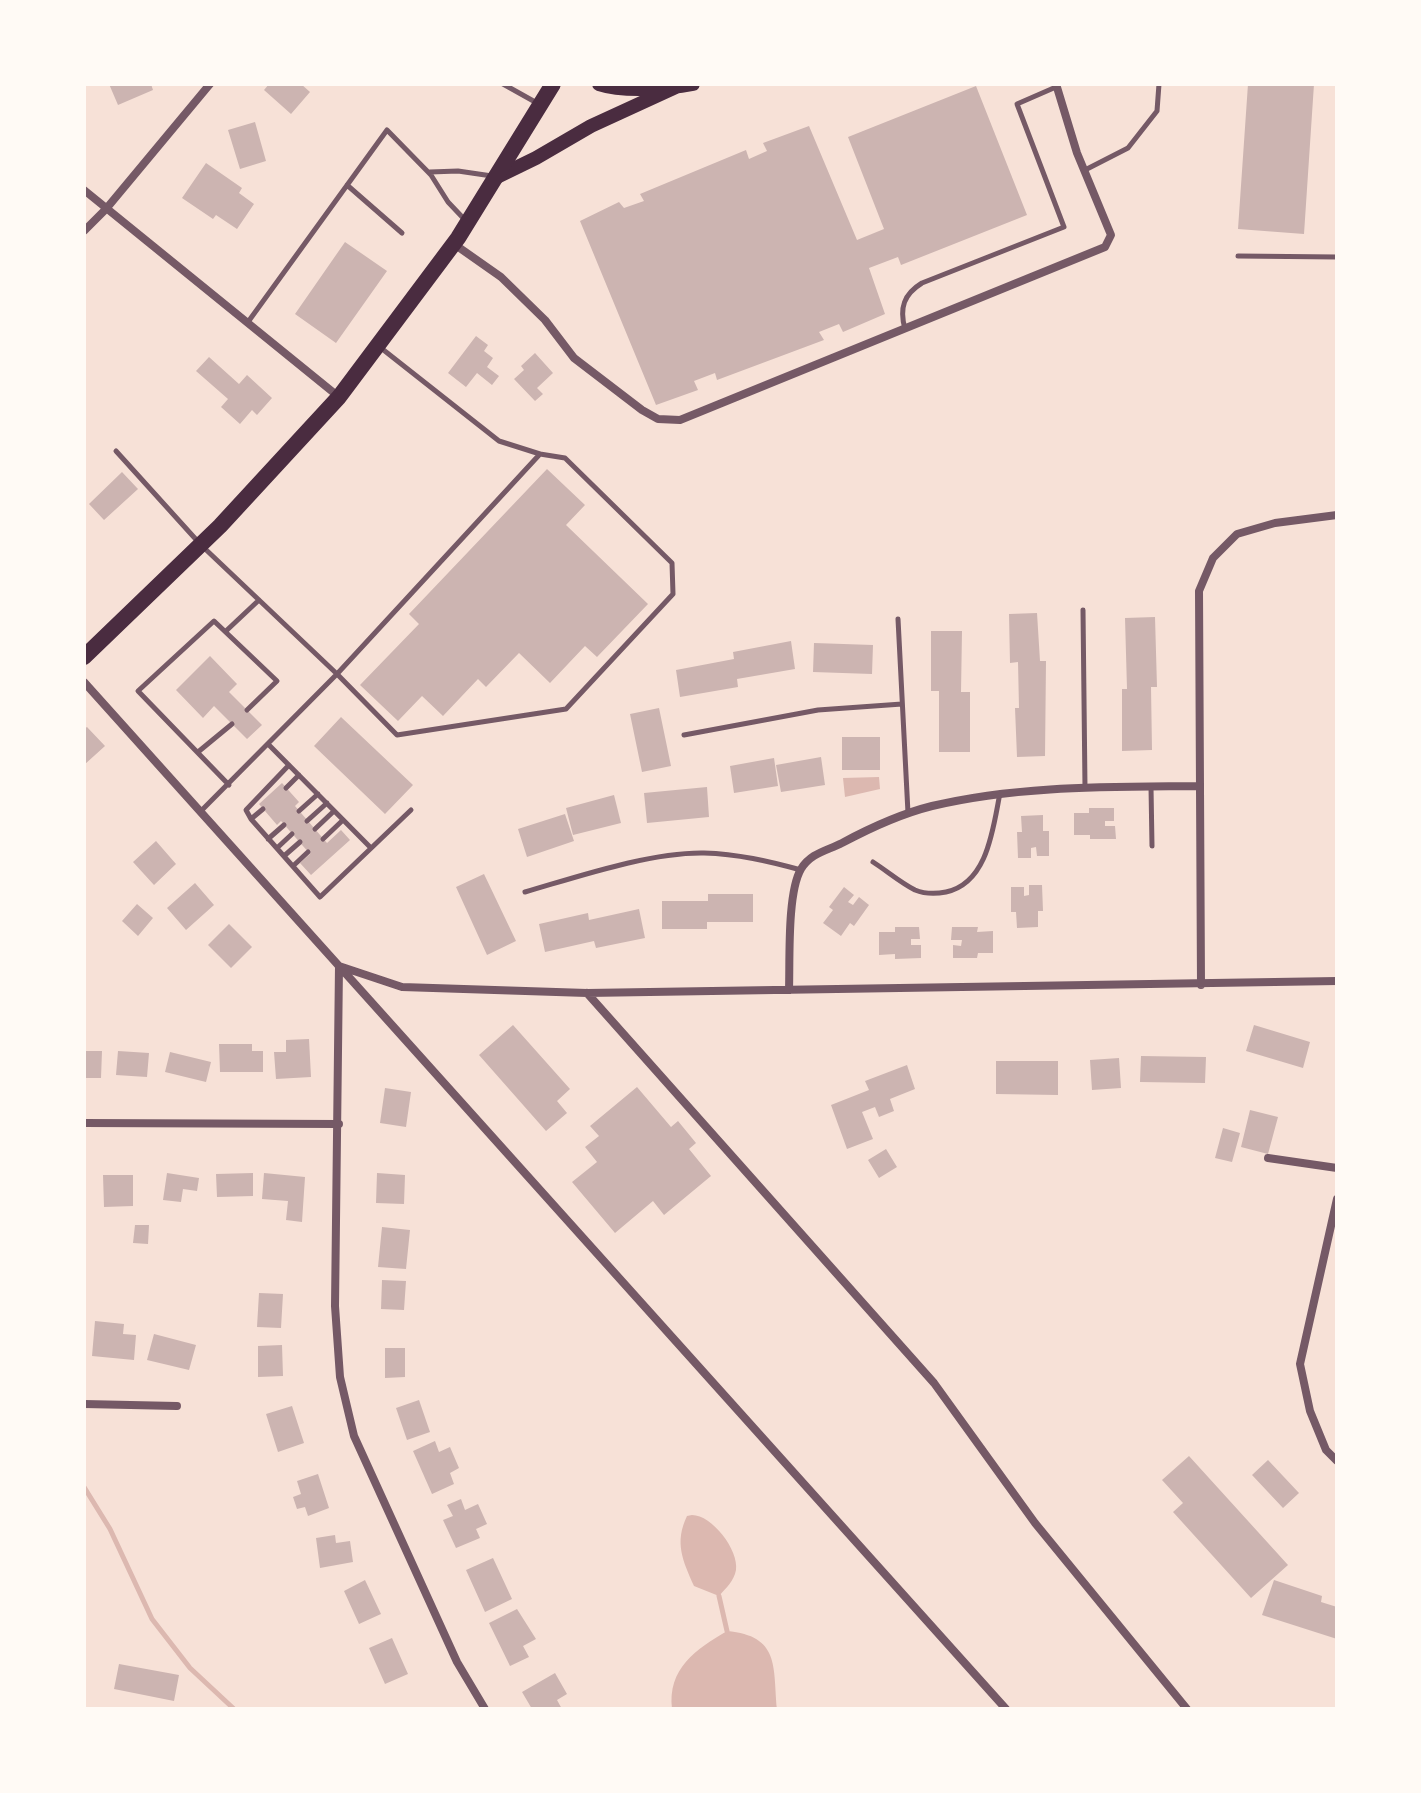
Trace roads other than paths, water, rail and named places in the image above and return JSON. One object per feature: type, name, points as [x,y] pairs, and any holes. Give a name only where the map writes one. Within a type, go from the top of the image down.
[{"type":"main road","points":[[84,657],[201,545],[339,397],[454,244],[553,84]]},
{"type":"main road","points":[[599,84],[609,87],[693,84]]},
{"type":"main road","points":[[497,177],[591,126],[676,87]]},
{"type":"street","points":[[84,231],[210,84]]},
{"type":"street","points":[[454,244],[501,277],[545,320],[574,358],[642,410],[658,419],[680,420],[1105,247],[1111,235],[1084,170],[1056,86]]},
{"type":"street","points":[[84,190],[339,397]]},
{"type":"street","points":[[1201,985],[1199,591],[1213,558],[1237,534],[1275,523],[1337,515]]},
{"type":"street","points":[[84,682],[1006,1709]]},
{"type":"street","points":[[789,990],[796,880],[801,870],[819,852],[878,824],[930,806],[1000,793],[1200,786]]},
{"type":"street","points":[[339,966],[402,987],[587,993],[1337,981]]},
{"type":"street","points":[[339,966],[335,1306],[340,1377],[354,1436],[457,1662],[485,1709]]},
{"type":"street","points":[[587,993],[934,1383],[1035,1523],[1187,1709]]},
{"type":"street","points":[[84,1123],[339,1124]]},
{"type":"street","points":[[1268,1158],[1337,1168]]},
{"type":"street","points":[[1337,1199],[1300,1364],[1310,1411],[1326,1450],[1337,1461]]},
{"type":"street","points":[[84,1404],[177,1406]]},
{"type":"lane","points":[[503,84],[541,105]]},
{"type":"lane","points":[[1084,170],[1128,148],[1157,111],[1159,84]]},
{"type":"lane","points":[[905,329],[901,318],[907,295],[928,280],[1064,227],[1017,104],[1056,86]]},
{"type":"lane","points":[[248,323],[387,130],[430,174],[448,202],[468,223]]},
{"type":"lane","points":[[430,174],[458,171],[497,177]]},
{"type":"lane","points":[[347,185],[402,233]]},
{"type":"lane","points":[[1238,256],[1337,257]]},
{"type":"lane","points":[[116,451],[201,545],[397,735],[566,709],[673,594],[672,563],[565,458],[499,441],[377,345]]},
{"type":"lane","points":[[201,812],[337,674],[540,454]]},
{"type":"lane","points":[[226,631],[259,600]]},
{"type":"lane","points":[[1083,610],[1085,788]]},
{"type":"lane","points":[[898,619],[908,814]]},
{"type":"lane","points":[[229,785],[138,691],[214,621],[277,681],[247,710]]},
{"type":"lane","points":[[684,735],[818,710],[902,704]]},
{"type":"lane","points":[[198,752],[232,724]]},
{"type":"lane","points":[[268,744],[371,848]]},
{"type":"lane","points":[[289,765],[246,810],[320,897],[411,810]]},
{"type":"lane","points":[[286,788],[299,775]]},
{"type":"lane","points":[[1151,787],[1152,846]]},
{"type":"lane","points":[[873,862],[925,893],[952,890],[964,884],[981,863],[991,838],[1000,793]]},
{"type":"lane","points":[[299,811],[318,794]]},
{"type":"lane","points":[[307,821],[327,803]]},
{"type":"lane","points":[[251,819],[263,809]]},
{"type":"lane","points":[[315,829],[334,811]]},
{"type":"lane","points":[[323,839],[343,820]]},
{"type":"lane","points":[[268,839],[284,825]]},
{"type":"lane","points":[[277,848],[292,834]]},
{"type":"lane","points":[[284,856],[300,842]]},
{"type":"lane","points":[[293,866],[308,852]]},
{"type":"lane","points":[[525,892],[615,866],[701,853],[751,856],[801,870]]},
{"type":"waterway","points":[[84,1487],[110,1529],[152,1619],[190,1668],[234,1709]]},
{"type":"waterway","points":[[719,1596],[727,1631]]}]
